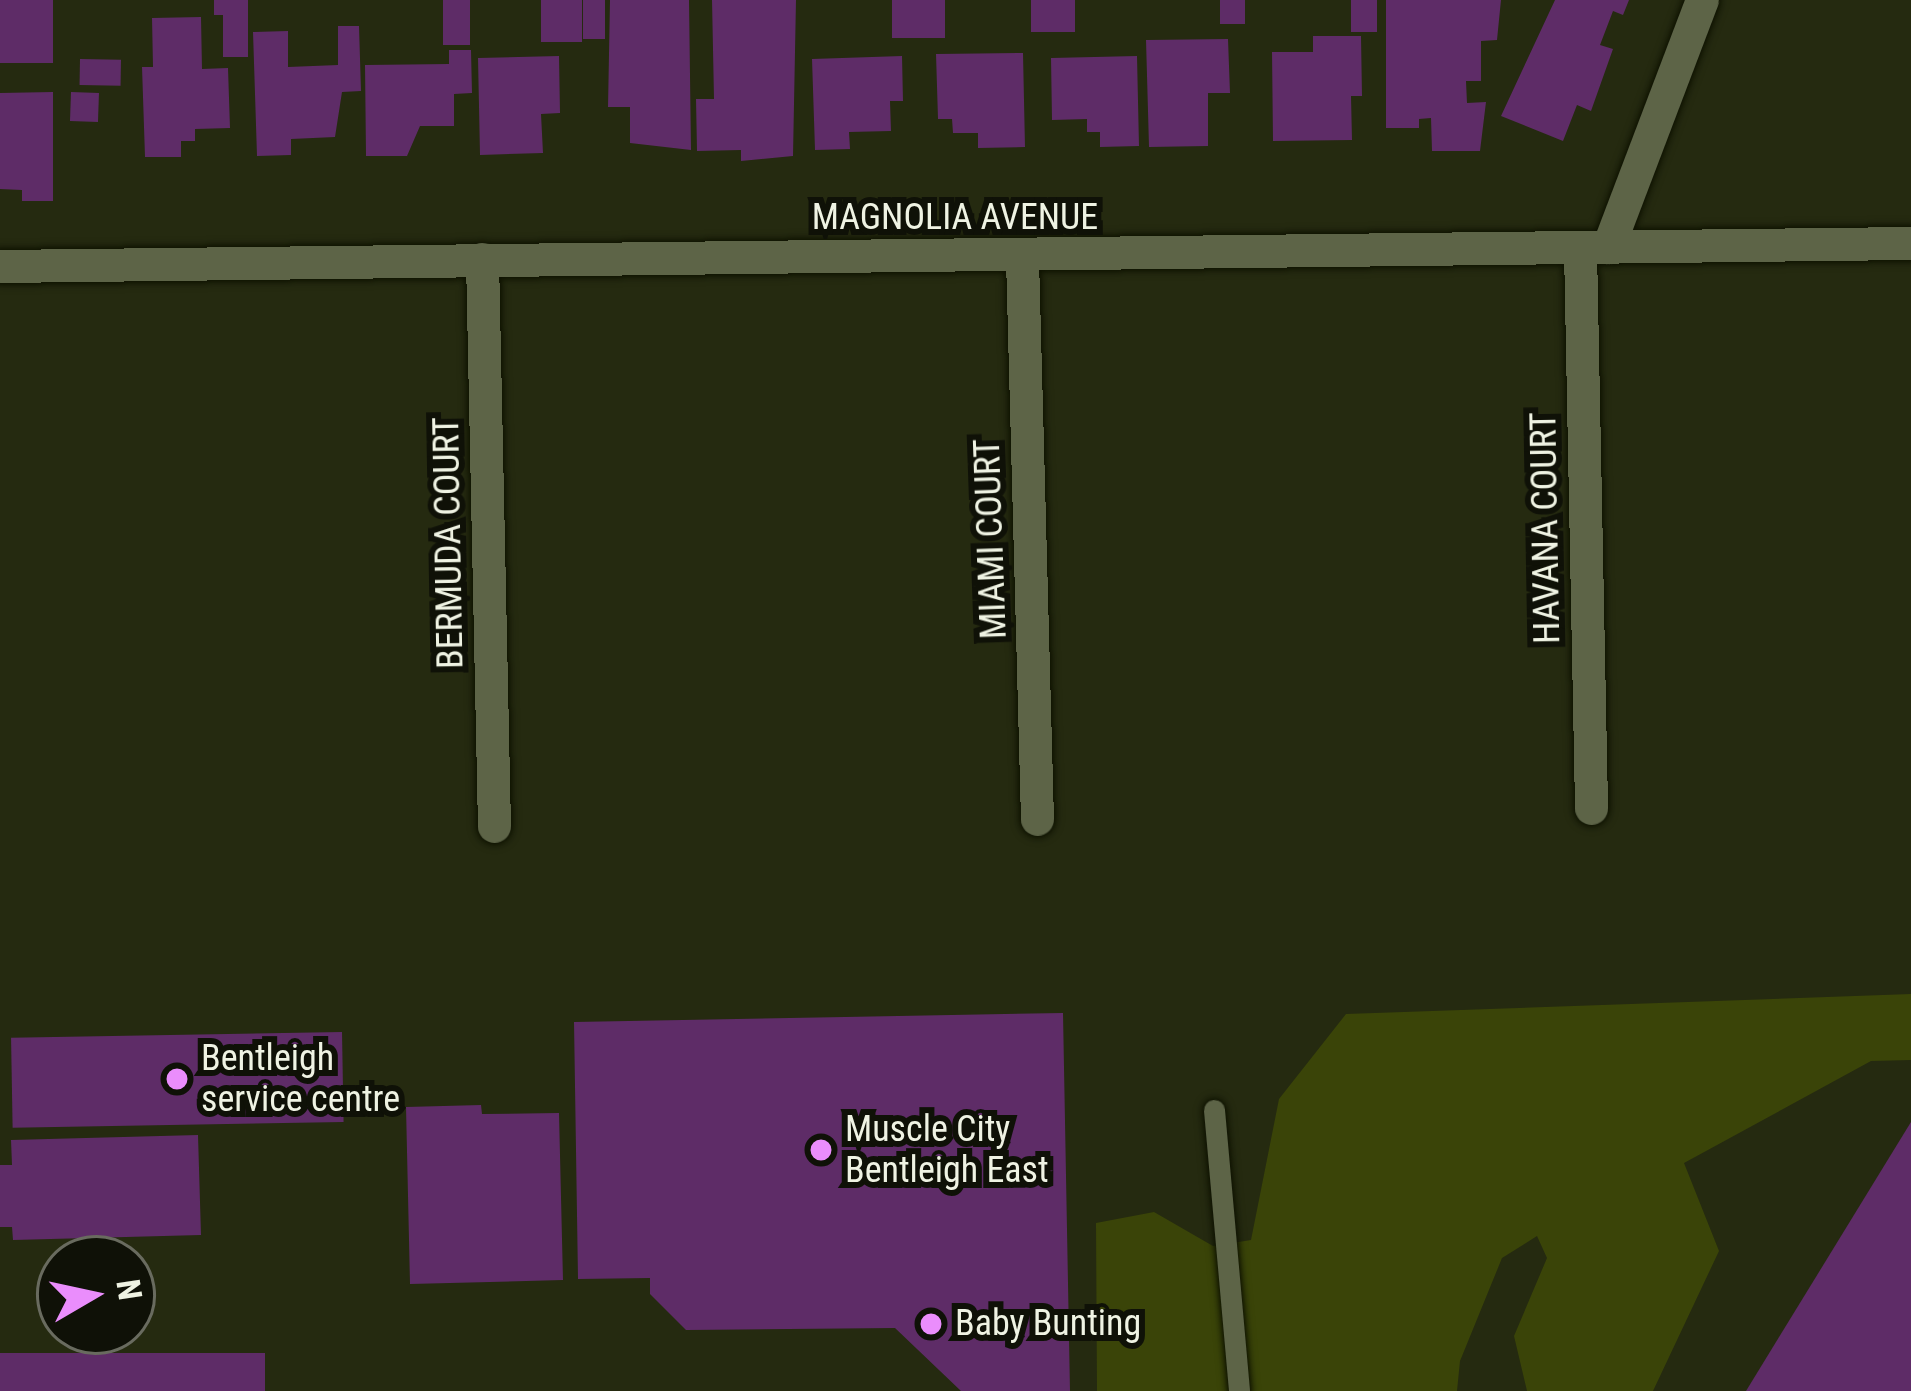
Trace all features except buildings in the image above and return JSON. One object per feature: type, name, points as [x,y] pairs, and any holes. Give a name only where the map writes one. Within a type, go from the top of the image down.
[{"type":"street","points":[[1594,248],[1702,0]]},
{"type":"street","name":"MAGNOLIA AVENUE","points":[[0,266],[1022,258],[1911,243]]},
{"type":"street","name":"HAVANA COURT","points":[[1591,808],[1594,248]]},
{"type":"street","name":"MIAMI COURT","points":[[1022,258],[1037,818]]},
{"type":"street","name":"BERMUDA COURT","points":[[482,260],[494,826]]},
{"type":"lane","points":[[1214,1109],[1239,1391]]},
{"type":"green space","points":[[1911,994],[1911,1060],[1871,1061],[1684,1163],[1719,1251],[1653,1391],[1527,1391],[1514,1336],[1547,1258],[1537,1236],[1502,1258],[1460,1361],[1457,1391],[1097,1391],[1096,1223],[1154,1212],[1213,1246],[1251,1240],[1279,1099],[1346,1014]]},
{"type":"place","name":"Bentleigh service centre","points":[[177,1079]]},
{"type":"place","name":"Muscle City Bentleigh East","points":[[821,1150]]},
{"type":"place","name":"Baby Bunting","points":[[931,1324]]}]
